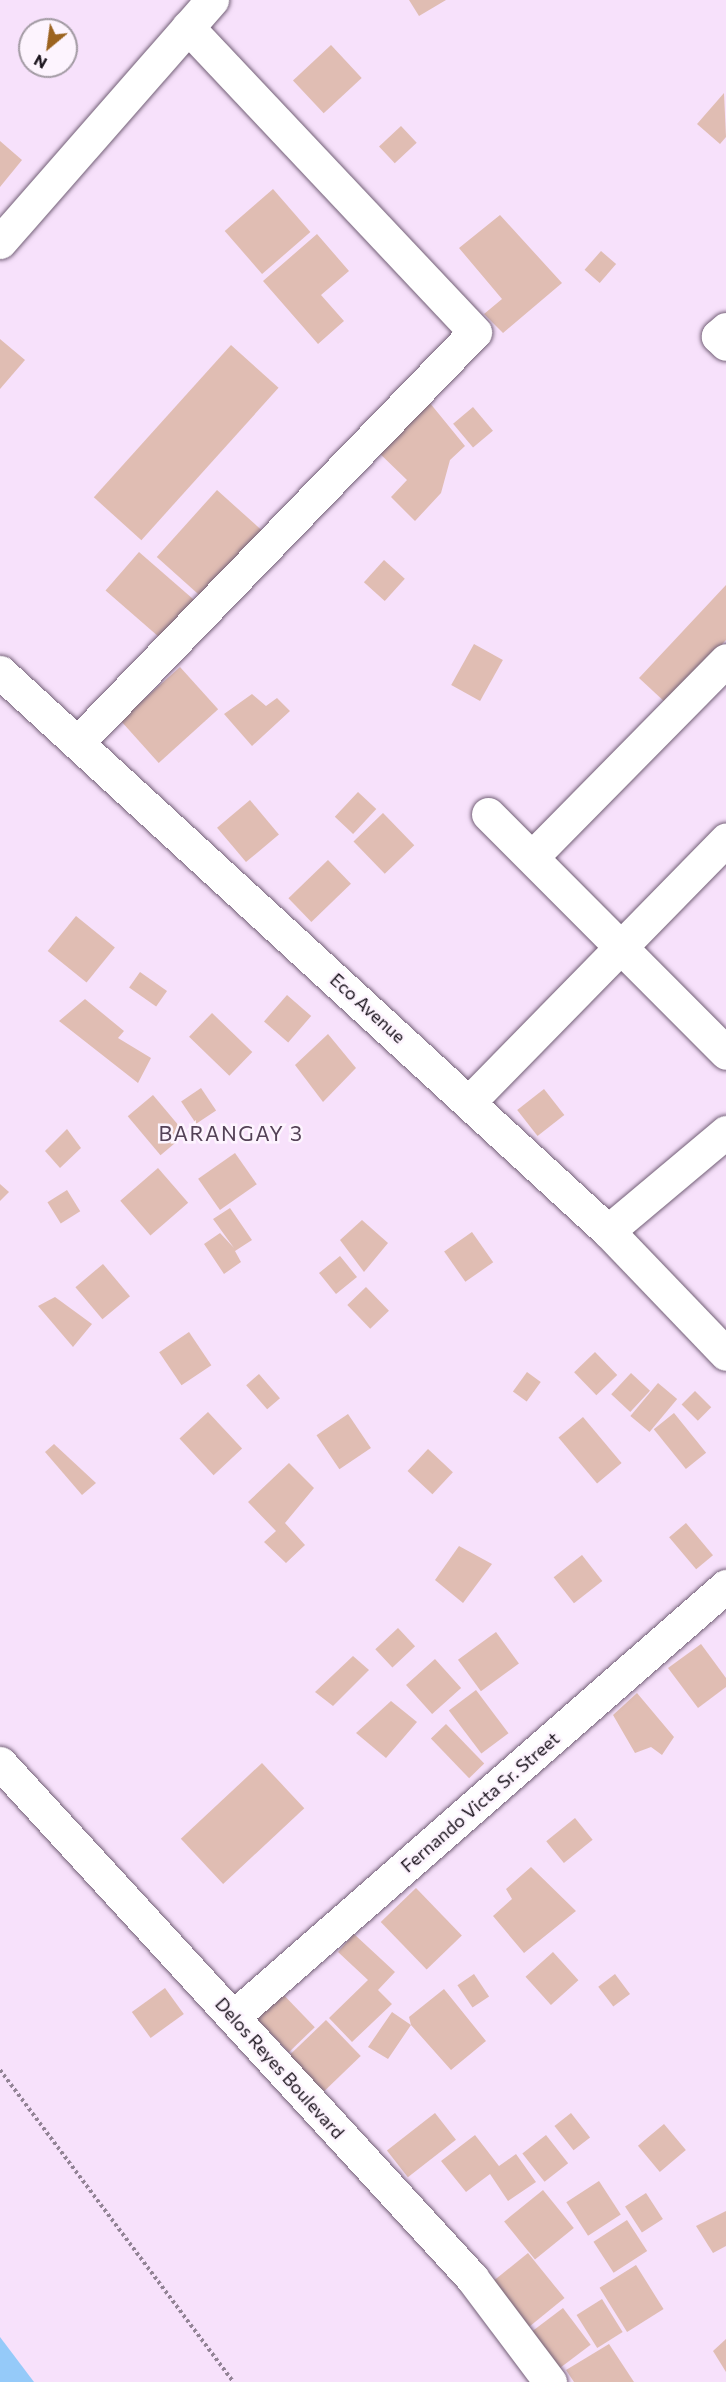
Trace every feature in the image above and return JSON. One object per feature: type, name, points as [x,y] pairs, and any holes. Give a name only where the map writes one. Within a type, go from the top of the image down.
[{"type":"street","points":[[0,242],[212,0]]},
{"type":"street","points":[[79,741],[475,332],[188,27]]},
{"type":"street","points":[[726,328],[718,336],[726,344]]},
{"type":"street","points":[[533,856],[726,660]]},
{"type":"street","name":"Eco Avenue","points":[[0,672],[79,741],[470,1101],[608,1231],[726,1354]]},
{"type":"street","points":[[488,814],[622,945],[726,1053]]},
{"type":"street","points":[[470,1101],[726,840]]},
{"type":"street","points":[[608,1231],[726,1132]]},
{"type":"street","name":"Fernando Victa Sr. Street","points":[[233,2017],[726,1587]]},
{"type":"street","name":"Delos Reyes Boulevard","points":[[0,1763],[472,2278],[550,2382]]},
{"type":"path","points":[[0,2070],[233,2382]]},
{"type":"water","points":[[0,2337],[34,2382],[0,2382]]},
{"type":"building","points":[[409,0],[446,0],[419,16]]},
{"type":"building","points":[[331,45],[362,78],[324,113],[293,80]]},
{"type":"building","points":[[724,93],[726,137],[720,144],[697,124]]},
{"type":"building","points":[[401,126],[417,143],[395,163],[379,146]]},
{"type":"building","points":[[0,141],[22,160],[0,187]]},
{"type":"building","points":[[273,189],[310,232],[262,274],[225,231]]},
{"type":"building","points":[[500,215],[562,283],[503,333],[484,314],[502,299],[459,248]]},
{"type":"building","points":[[317,234],[349,271],[321,295],[344,321],[318,344],[263,281]]},
{"type":"building","points":[[601,251],[616,264],[600,283],[585,270]]},
{"type":"building","points":[[0,339],[25,360],[0,389]]},
{"type":"building","points":[[231,345],[279,388],[141,540],[94,497]]},
{"type":"building","points":[[425,397],[465,446],[450,460],[441,493],[415,521],[391,497],[407,480],[375,449]]},
{"type":"building","points":[[473,407],[493,431],[473,447],[453,424]]},
{"type":"building","points":[[217,490],[263,531],[203,598],[157,557]]},
{"type":"building","points":[[139,552],[196,601],[162,640],[106,590]]},
{"type":"building","points":[[384,560],[405,579],[385,601],[364,582]]},
{"type":"building","points":[[726,585],[726,640],[667,704],[639,678]]},
{"type":"building","points":[[474,644],[503,660],[480,701],[451,685]]},
{"type":"building","points":[[180,667],[218,709],[159,763],[121,721]]},
{"type":"building","points":[[252,694],[266,706],[277,698],[290,711],[252,746],[224,714]]},
{"type":"building","points":[[358,792],[376,809],[353,834],[335,817]]},
{"type":"building","points":[[250,800],[279,834],[246,862],[217,828]]},
{"type":"building","points":[[383,813],[414,845],[385,874],[354,841]]},
{"type":"building","points":[[328,860],[351,884],[311,922],[288,898]]},
{"type":"building","points":[[76,916],[115,947],[87,982],[48,951]]},
{"type":"building","points":[[140,972],[167,991],[156,1006],[129,988]]},
{"type":"building","points":[[287,995],[311,1016],[288,1042],[264,1021]]},
{"type":"building","points":[[85,999],[124,1031],[118,1038],[151,1058],[138,1083],[59,1021]]},
{"type":"building","points":[[212,1013],[252,1052],[229,1076],[189,1037]]},
{"type":"building","points":[[328,1034],[356,1068],[323,1102],[295,1065]]},
{"type":"building","points":[[201,1088],[216,1110],[196,1124],[181,1101]]},
{"type":"building","points":[[544,1089],[564,1115],[538,1136],[517,1110]]},
{"type":"building","points":[[153,1095],[186,1134],[161,1155],[128,1116]]},
{"type":"building","points":[[67,1129],[81,1148],[60,1168],[45,1151]]},
{"type":"building","points":[[235,1153],[257,1184],[220,1210],[198,1179]]},
{"type":"building","points":[[158,1168],[188,1203],[150,1236],[120,1201]]},
{"type":"building","points":[[0,1184],[9,1192],[0,1201]]},
{"type":"building","points":[[67,1190],[80,1211],[61,1223],[47,1202]]},
{"type":"building","points":[[230,1208],[252,1240],[235,1251],[241,1262],[224,1274],[204,1244],[220,1233],[234,1248],[213,1219]]},
{"type":"building","points":[[362,1220],[388,1243],[364,1272],[340,1240]]},
{"type":"building","points":[[472,1232],[493,1262],[465,1282],[444,1252]]},
{"type":"building","points":[[340,1256],[357,1277],[336,1294],[319,1273]]},
{"type":"building","points":[[103,1264],[130,1296],[102,1319],[75,1287]]},
{"type":"building","points":[[366,1287],[389,1311],[370,1329],[347,1305]]},
{"type":"building","points":[[55,1297],[92,1324],[73,1347],[38,1306]]},
{"type":"building","points":[[189,1332],[211,1365],[182,1385],[159,1352]]},
{"type":"building","points":[[595,1352],[617,1375],[596,1395],[574,1372]]},
{"type":"building","points":[[527,1372],[541,1382],[527,1401],[513,1391]]},
{"type":"building","points":[[631,1373],[650,1391],[630,1412],[611,1394]]},
{"type":"building","points":[[259,1374],[280,1398],[267,1409],[246,1385]]},
{"type":"building","points":[[658,1383],[677,1399],[650,1432],[630,1416]]},
{"type":"building","points":[[695,1391],[711,1407],[698,1421],[682,1404]]},
{"type":"building","points":[[208,1412],[242,1449],[214,1475],[179,1439]]},
{"type":"building","points":[[674,1413],[706,1453],[686,1469],[654,1429]]},
{"type":"building","points":[[348,1414],[371,1448],[339,1469],[316,1435]]},
{"type":"building","points":[[583,1417],[622,1463],[597,1484],[558,1438]]},
{"type":"building","points":[[54,1444],[96,1483],[82,1495],[45,1452]]},
{"type":"building","points":[[428,1449],[453,1472],[432,1494],[408,1471]]},
{"type":"building","points":[[289,1463],[314,1488],[285,1523],[305,1545],[286,1563],[264,1542],[276,1531],[248,1502]]},
{"type":"building","points":[[686,1523],[713,1555],[696,1569],[669,1537]]},
{"type":"building","points":[[459,1546],[492,1564],[463,1603],[435,1580]]},
{"type":"building","points":[[582,1555],[602,1581],[574,1603],[554,1577]]},
{"type":"building","points":[[398,1628],[415,1646],[392,1667],[375,1649]]},
{"type":"building","points":[[496,1632],[519,1664],[481,1691],[458,1660]]},
{"type":"building","points":[[701,1644],[726,1678],[726,1687],[698,1708],[668,1668]]},
{"type":"building","points":[[353,1656],[369,1670],[333,1706],[315,1692]]},
{"type":"building","points":[[435,1659],[461,1688],[432,1714],[406,1685]]},
{"type":"building","points":[[476,1690],[508,1733],[481,1754],[449,1710]]},
{"type":"building","points":[[637,1693],[674,1737],[662,1755],[651,1747],[635,1753],[613,1715]]},
{"type":"building","points":[[391,1701],[417,1722],[386,1758],[356,1733]]},
{"type":"building","points":[[446,1724],[484,1764],[469,1778],[431,1739]]},
{"type":"building","points":[[262,1763],[304,1808],[223,1884],[181,1839]]},
{"type":"building","points":[[575,1818],[593,1840],[564,1863],[546,1841]]},
{"type":"building","points":[[531,1867],[576,1911],[524,1953],[493,1916],[512,1899],[506,1889]]},
{"type":"building","points":[[416,1888],[462,1935],[427,1970],[381,1922]]},
{"type":"building","points":[[354,1934],[395,1972],[378,1990],[392,2004],[352,2042],[329,2018],[368,1980],[338,1952]]},
{"type":"building","points":[[553,1952],[578,1980],[551,2005],[526,1977]]},
{"type":"building","points":[[474,1974],[489,1996],[473,2008],[457,1985]]},
{"type":"building","points":[[615,1974],[630,1994],[613,2007],[598,1987]]},
{"type":"building","points":[[165,1988],[184,2014],[151,2038],[132,2012]]},
{"type":"building","points":[[278,1989],[315,2027],[289,2052],[252,2014]]},
{"type":"building","points":[[444,1989],[486,2041],[451,2070],[411,2025],[409,2017]]},
{"type":"building","points":[[392,2012],[411,2025],[388,2059],[368,2047]]},
{"type":"building","points":[[326,2020],[361,2056],[323,2092],[289,2056]]},
{"type":"building","points":[[435,2113],[456,2140],[408,2177],[387,2151]]},
{"type":"building","points":[[571,2113],[590,2137],[574,2150],[554,2126]]},
{"type":"building","points":[[664,2124],[686,2150],[660,2172],[638,2146]]},
{"type":"building","points":[[475,2135],[499,2166],[516,2154],[536,2182],[508,2201],[490,2174],[466,2192],[441,2161]]},
{"type":"building","points":[[546,2135],[568,2163],[545,2182],[522,2153]]},
{"type":"building","points":[[599,2181],[621,2215],[588,2236],[566,2202]]},
{"type":"building","points":[[543,2190],[574,2228],[535,2260],[504,2221]]},
{"type":"building","points":[[646,2193],[663,2219],[642,2233],[625,2207]]},
{"type":"building","points":[[726,2211],[726,2246],[713,2253],[696,2226]]},
{"type":"building","points":[[627,2220],[647,2251],[614,2273],[593,2242]]},
{"type":"building","points":[[528,2253],[565,2298],[528,2328],[491,2283]]},
{"type":"building","points":[[636,2265],[664,2309],[627,2332],[600,2288]]},
{"type":"building","points":[[602,2299],[623,2332],[597,2348],[577,2315]]},
{"type":"building","points":[[563,2308],[591,2345],[558,2369],[530,2333]]},
{"type":"building","points":[[726,2339],[726,2372],[713,2351]]},
{"type":"building","points":[[609,2344],[634,2382],[574,2382],[566,2370]]},
{"type":"district","name":"BARANGAY 3","points":[[231,1133]]}]
